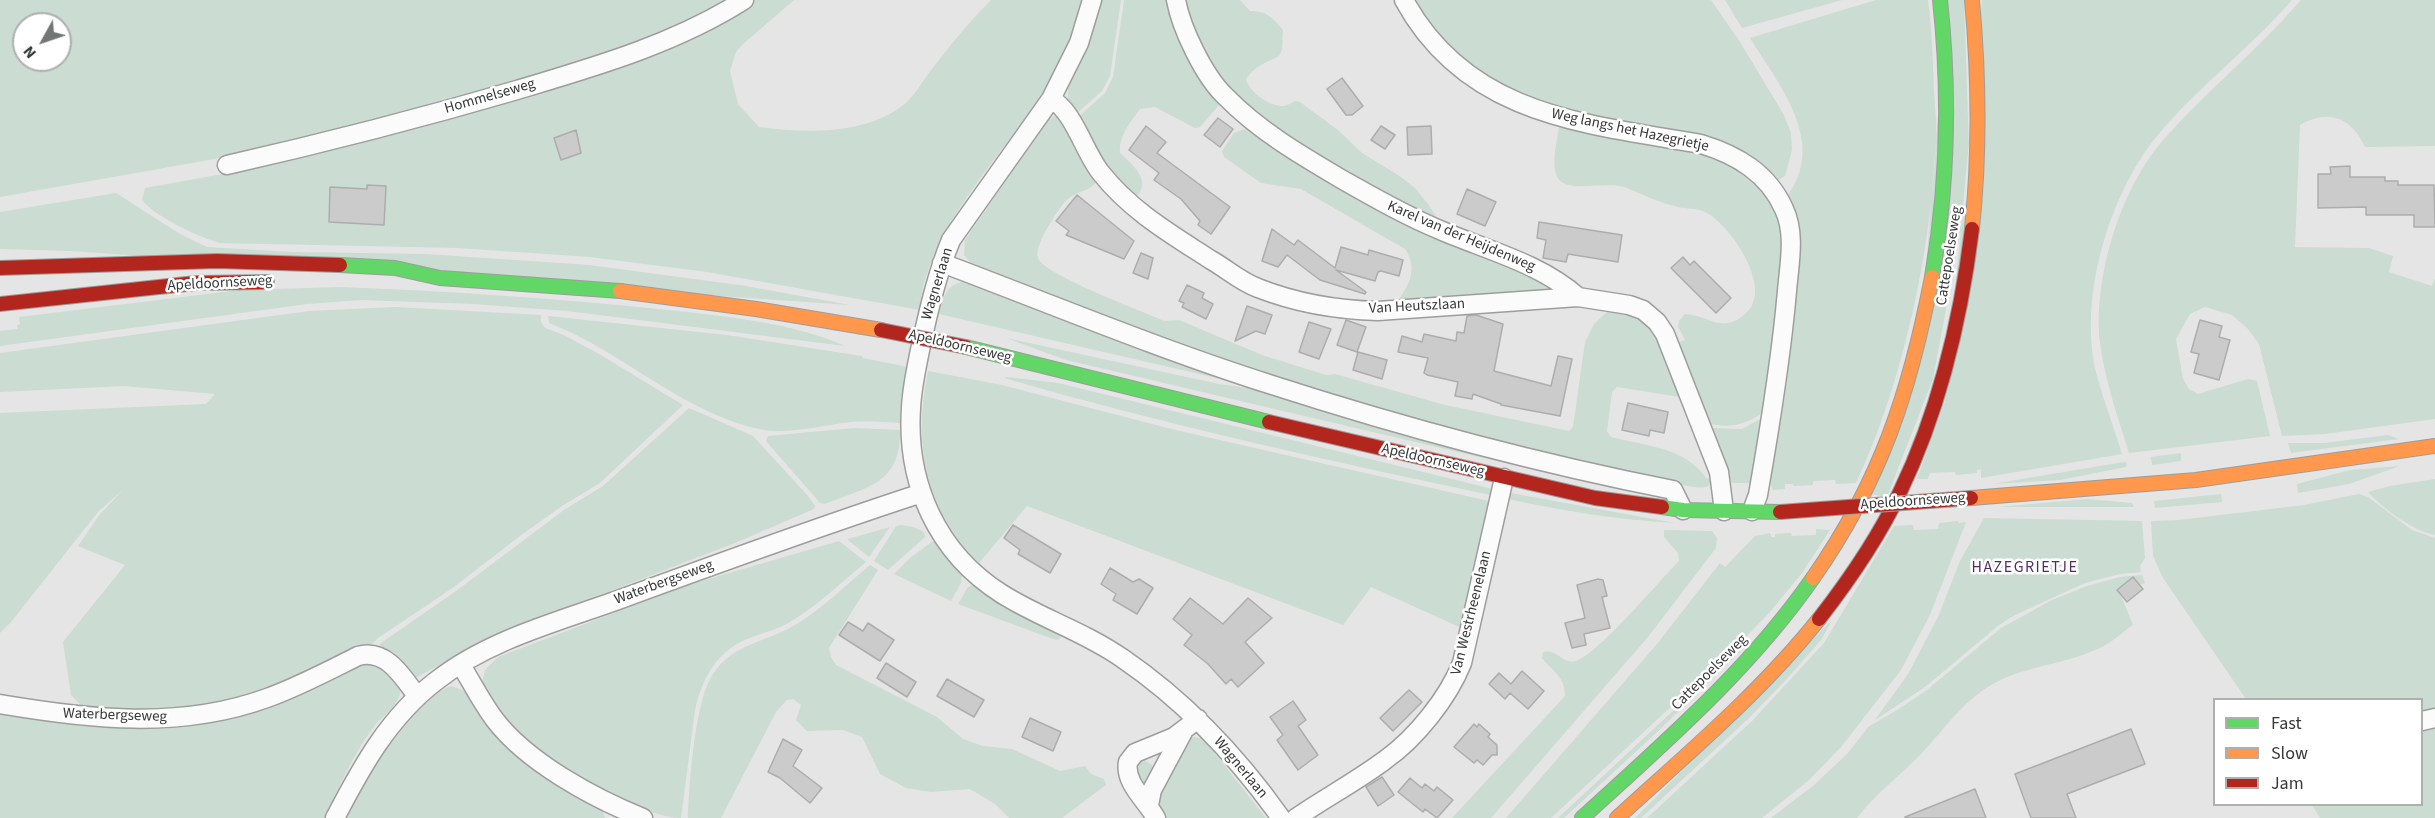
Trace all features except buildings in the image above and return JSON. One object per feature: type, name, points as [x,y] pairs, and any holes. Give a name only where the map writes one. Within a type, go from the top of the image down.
[{"type":"main road","name":"Cattepoelseweg","points":[[1582,818],[1724,687],[1758,649],[1812,579],[1860,503],[1885,451],[1923,322],[1937,250],[1948,143],[1947,64],[1940,0]]},
{"type":"main road","name":"Cattepoelseweg","points":[[1617,818],[1742,704],[1806,636],[1855,570],[1892,507],[1916,457],[1933,409],[1955,325],[1975,213],[1980,132],[1972,0]]},
{"type":"main road","name":"Apeldoornseweg","points":[[0,268],[30,265],[237,262],[369,266],[395,268],[440,278],[610,291],[756,309],[966,347],[1504,478],[1595,498],[1683,510],[1780,512],[2196,480],[2435,446]]},
{"type":"main road","name":"Apeldoornseweg","points":[[394,282],[440,278]]},
{"type":"main road","name":"Apeldoornseweg","points":[[0,304],[196,283],[277,281]]},
{"type":"main road","points":[[1860,503],[1892,507]]},
{"type":"street","name":"Hommelseweg","points":[[227,165],[358,134],[549,80],[663,41],[696,27],[744,0]]},
{"type":"street","name":"Wagnerlaan","points":[[1092,0],[1079,44],[1051,99],[951,240],[930,305],[911,407],[911,448],[922,493],[937,530],[967,565],[1001,594],[1074,629],[1120,656],[1161,687],[1198,719],[1281,818]]},
{"type":"street","name":"Karel van der Heijdenweg","points":[[1176,0],[1189,36],[1213,83],[1224,96],[1270,134],[1295,152],[1381,202],[1440,230],[1534,268],[1566,286],[1578,297]]},
{"type":"street","name":"Weg langs het Hazegrietje","points":[[1404,0],[1423,28],[1449,57],[1498,93],[1526,106],[1575,122],[1718,149],[1748,164],[1767,182],[1778,197],[1785,211],[1791,245],[1778,380],[1758,495],[1752,511]]},
{"type":"street","name":"Van Heutszlaan","points":[[1051,99],[1063,107],[1086,152],[1102,174],[1136,209],[1174,237],[1257,288],[1330,307],[1359,310],[1578,297],[1629,305],[1643,310],[1657,322],[1668,342],[1719,472],[1724,511]]},
{"type":"street","name":"Apeldoornseweg","points":[[942,263],[1202,361],[1357,412],[1538,462],[1672,490],[1683,510]]},
{"type":"street","name":"Van Westrheenelaan","points":[[1296,818],[1386,760],[1405,743],[1455,682],[1464,653],[1504,478]]},
{"type":"street","name":"Waterbergseweg","points":[[335,818],[375,746],[395,719],[417,696],[461,665],[503,643],[564,620],[799,534],[922,493]]},
{"type":"street","name":"Waterbergseweg","points":[[0,704],[52,713],[116,719],[195,717],[266,699],[369,653],[385,659],[399,672],[417,696]]},
{"type":"street","points":[[461,665],[493,718],[511,738],[533,756],[619,813],[643,818]]},
{"type":"street","points":[[1152,812],[1128,775],[1128,762],[1140,750],[1183,732],[1198,719]]},
{"type":"street","points":[[1152,812],[1150,796],[1183,732]]},
{"type":"street","points":[[1140,750],[1164,769]]},
{"type":"green space","points":[[0,0],[730,0],[661,35],[538,76],[356,126],[226,157],[0,197]]},
{"type":"green space","points":[[755,0],[794,0],[736,52],[730,71],[738,104],[759,127],[812,131],[866,124],[903,106],[960,34],[991,0],[1084,0],[1070,42],[1051,81],[972,190],[937,249],[925,279],[920,310],[707,272],[590,257],[458,248],[220,243],[178,226],[156,213],[142,200],[145,188],[228,173],[421,125],[747,6]]},
{"type":"green space","points":[[1100,0],[1121,0],[1110,76],[1102,91],[1074,116],[1068,98],[1068,88],[1088,46]]},
{"type":"green space","points":[[1124,0],[1172,0],[1219,99],[1219,105],[1200,127],[1195,128],[1155,107],[1140,109],[1126,130],[1120,147],[1120,153],[1135,168],[1142,180],[1140,193],[1134,199],[1106,171],[1076,119],[1105,93],[1113,77]]},
{"type":"green space","points":[[1180,0],[1240,0],[1250,11],[1261,12],[1273,19],[1283,30],[1282,50],[1279,56],[1261,65],[1249,75],[1246,79],[1251,89],[1260,97],[1276,105],[1285,106],[1295,101],[1300,102],[1338,130],[1362,153],[1415,188],[1442,226],[1297,148],[1216,80]]},
{"type":"green space","points":[[1415,0],[1711,0],[1740,42],[1784,115],[1791,133],[1792,150],[1785,176],[1779,180],[1748,154],[1717,139],[1574,110],[1514,89],[1486,74],[1461,55],[1437,30]]},
{"type":"green space","points":[[1725,0],[1842,0],[1742,28]]},
{"type":"green space","points":[[1876,0],[1928,0],[1936,142],[1928,228],[1912,316],[1888,403],[1856,483],[1836,484],[1835,480],[1813,481],[1813,485],[1785,484],[1785,489],[1773,490],[1770,482],[1787,382],[1801,244],[1799,225],[1788,195],[1799,175],[1803,154],[1801,134],[1785,94],[1750,38]]},
{"type":"green space","points":[[1947,0],[1964,0],[1970,180],[1933,379],[1887,497],[1871,494],[1918,370]]},
{"type":"green space","points":[[1982,0],[2292,0],[2259,35],[2189,101],[2157,136],[2125,187],[2112,218],[2095,282],[2091,315],[2092,347],[2097,376],[2122,454],[1981,478],[1981,469],[1977,470],[1977,473],[1956,475],[1955,472],[1930,473],[1928,479],[1917,479],[1945,401]]},
{"type":"green space","points":[[2301,0],[2435,0],[2435,146],[2365,147],[2360,137],[2346,123],[2330,117],[2321,117],[2300,125],[2295,247],[2369,248],[2393,256],[2389,272],[2432,286],[2435,278],[2435,419],[2325,434],[2282,436],[2259,344],[2248,329],[2232,315],[2205,307],[2190,314],[2176,339],[2183,379],[2189,389],[2198,394],[2248,379],[2257,381],[2270,436],[2129,453],[2105,371],[2100,343],[2099,318],[2106,263],[2123,208],[2148,159],[2164,139]]},
{"type":"green space","points":[[1050,117],[1062,117],[1096,176],[1096,182],[1093,186],[1067,199],[1063,204],[1042,238],[1038,258],[1044,265],[1075,283],[1165,321],[1179,320],[1262,355],[1326,375],[1335,374],[1445,405],[1569,431],[1573,427],[1585,342],[1594,324],[1611,308],[1652,323],[1686,398],[1617,387],[1612,392],[1607,431],[1611,437],[1676,454],[1697,468],[1706,478],[1714,478],[1710,485],[1705,487],[1677,484],[1537,454],[1455,433],[1293,384],[1134,328],[975,268],[964,255],[965,240]]},
{"type":"green space","points":[[1253,126],[1556,290],[1396,303],[1405,290],[1412,270],[1405,249],[1301,189],[1261,183],[1224,157],[1222,151],[1234,133]]},
{"type":"green space","points":[[1559,127],[1606,138],[1711,156],[1740,170],[1766,195],[1777,217],[1782,250],[1772,350],[1762,413],[1736,425],[1722,426],[1707,423],[1675,344],[1685,340],[1678,326],[1685,314],[1724,323],[1732,322],[1748,311],[1754,300],[1755,287],[1752,272],[1736,242],[1726,229],[1705,212],[1671,205],[1619,186],[1576,186],[1563,183],[1558,179],[1555,165]]},
{"type":"green space","points":[[116,193],[180,234],[207,247],[291,252],[426,254],[589,265],[746,286],[850,305],[71,251],[0,249],[0,212]]},
{"type":"green space","points":[[969,281],[1223,377],[1221,379],[939,314],[951,287]]},
{"type":"green space","points":[[340,287],[539,298],[704,314],[778,325],[845,346],[567,311],[473,304],[361,300],[307,304],[0,346],[0,331],[18,329],[19,317],[240,290]]},
{"type":"green space","points":[[395,307],[541,315],[541,322],[545,328],[564,335],[599,354],[683,405],[600,483],[562,506],[454,587],[378,638],[367,649],[294,683],[219,707],[88,712],[71,695],[63,642],[125,565],[78,546],[100,514],[124,489],[98,512],[0,633],[0,413],[206,404],[215,394],[124,386],[0,392],[0,353],[309,311]]},
{"type":"green space","points":[[548,316],[727,335],[862,356],[908,367],[901,398],[900,423],[856,421],[773,431],[735,423],[681,397],[603,350],[549,323]]},
{"type":"green space","points":[[1006,338],[1219,384],[1262,390],[1624,491],[1066,360]]},
{"type":"green space","points":[[928,371],[1002,385],[1171,429],[1493,502],[1466,630],[1371,587],[1343,625],[1027,506],[979,563],[960,542],[946,520],[927,474],[922,424]]},
{"type":"green space","points":[[1004,378],[1058,383],[1497,490],[1495,496],[1248,442]]},
{"type":"green space","points":[[689,408],[753,436],[809,497],[815,506],[814,509],[735,543],[496,635],[417,677],[412,676],[376,650],[381,643],[456,591],[564,510],[603,486]]},
{"type":"green space","points":[[1762,418],[1750,483],[1732,483],[1711,428],[1742,429]]},
{"type":"green space","points":[[854,428],[900,430],[895,462],[879,481],[825,504],[820,503],[766,441],[768,436]]},
{"type":"green space","points":[[2388,435],[2399,439],[2291,453],[2288,443],[2325,443]]},
{"type":"green space","points":[[2181,453],[2181,461],[2152,465],[2151,457]]},
{"type":"green space","points":[[2127,463],[2126,467],[2060,480],[1992,484]]},
{"type":"green space","points":[[2400,466],[2349,484],[2298,493],[2297,484],[2350,470]]},
{"type":"green space","points":[[2435,479],[2435,535],[2417,529],[2398,518],[2368,492],[2390,486]]},
{"type":"green space","points":[[1505,492],[1675,523],[1610,517],[1546,507],[1503,498]]},
{"type":"green space","points":[[2221,494],[2222,502],[2155,508],[2154,501]]},
{"type":"green space","points":[[2359,494],[2368,497],[2412,530],[2435,538],[2435,709],[2423,712],[2423,698],[2245,698],[2163,578],[2153,556],[2151,521],[2179,520],[2304,505]]},
{"type":"green space","points":[[2087,499],[2132,503],[2134,507],[1998,507]]},
{"type":"green space","points":[[1984,518],[2142,521],[2145,558],[2140,566],[2141,572],[2120,574],[2085,583],[2015,615],[1999,625],[1925,687],[1875,720],[1908,674],[1938,617],[1960,561]]},
{"type":"green space","points":[[1958,521],[1959,523],[1966,522],[1930,615],[1901,670],[1841,747],[1809,780],[1762,818],[1647,818],[1752,721],[1824,643],[1894,526],[1913,525],[1914,530],[1938,529],[1939,523]]},
{"type":"green space","points":[[901,525],[924,532],[925,537],[888,570],[874,561],[896,526]]},
{"type":"green space","points":[[890,527],[869,557],[848,540],[848,539]]},
{"type":"green space","points":[[1816,529],[1830,530],[1802,573],[1744,639],[1551,818],[1506,818],[1657,644],[1720,563],[1725,567],[1755,536],[1770,533],[1771,537],[1775,537],[1775,534],[1791,533],[1792,536],[1816,535]]},
{"type":"green space","points":[[1664,530],[1712,531],[1717,538],[1716,548],[1648,637],[1491,818],[1452,818],[1565,696],[1561,679],[1542,658],[1543,652],[1552,652],[1571,662],[1586,655],[1614,631],[1679,561],[1678,553],[1664,537]]},
{"type":"green space","points":[[839,541],[866,562],[800,616],[780,627],[747,639],[727,651],[706,677],[695,710],[681,818],[665,816],[623,801],[578,777],[539,752],[526,742],[501,715],[482,683],[485,670],[498,657],[688,585]]},
{"type":"green space","points":[[933,541],[962,575],[961,583],[951,601],[894,574],[910,558]]},
{"type":"green space","points":[[870,565],[878,570],[829,648],[836,665],[937,717],[963,739],[983,746],[1012,749],[1060,771],[1085,766],[1091,774],[1104,779],[1106,785],[1062,818],[1009,818],[995,804],[970,789],[931,792],[906,788],[880,774],[862,737],[843,730],[807,731],[796,720],[801,705],[793,699],[787,700],[776,712],[721,818],[688,818],[697,722],[707,686],[713,674],[730,656],[740,650],[805,619]]},
{"type":"green space","points":[[2142,575],[2145,583],[2119,591],[2133,625],[2095,650],[2007,677],[1981,692],[1960,710],[1922,753],[1872,800],[1857,818],[1771,818],[1814,785],[1848,753],[1868,727],[1927,690],[2001,628],[2052,600],[2087,586],[2120,577]]},
{"type":"green space","points":[[973,585],[1002,607],[1062,636],[1058,640],[1053,639],[958,604],[968,587]]},
{"type":"green space","points":[[1832,620],[1821,640],[1749,718],[1641,818],[1635,818]]},
{"type":"green space","points":[[1746,643],[1749,643],[1656,733],[1564,818],[1558,818]]},
{"type":"green space","points":[[362,661],[380,667],[391,674],[399,684],[399,696],[395,705],[376,724],[361,746],[324,818],[0,818],[0,709],[170,723]]},
{"type":"green space","points":[[451,686],[465,691],[601,806],[605,818],[346,818],[364,784],[405,725],[436,694]]},
{"type":"green space","points":[[2435,727],[2435,818],[2320,818],[2313,806],[2423,806],[2423,730]]},
{"type":"green space","points":[[1192,737],[1202,738],[1266,818],[1162,818],[1157,808],[1157,797],[1188,740]]},
{"type":"green space","points":[[1142,758],[1154,767],[1145,784],[1141,783],[1133,770]]},
{"type":"traffic: fast","points":[[1932,277],[1941,208],[1946,139],[1945,70],[1940,0]]},
{"type":"traffic: fast","points":[[340,265],[395,268],[440,278],[620,291]]},
{"type":"traffic: fast","points":[[966,347],[1269,422]]},
{"type":"traffic: fast","points":[[1662,507],[1683,510],[1780,512]]},
{"type":"traffic: fast","points":[[1582,818],[1675,733],[1734,674],[1762,644],[1813,578]]},
{"type":"traffic: slow","points":[[1972,0],[1978,114],[1972,229]]},
{"type":"traffic: slow","points":[[1813,578],[1857,506],[1890,434],[1914,358],[1932,277]]},
{"type":"traffic: slow","points":[[620,291],[756,309],[881,330]]},
{"type":"traffic: slow","points":[[1971,498],[2196,480],[2435,446]]},
{"type":"traffic: slow","points":[[1617,818],[1748,698],[1819,619]]},
{"type":"traffic: jam","points":[[1819,619],[1873,541],[1892,509],[1914,461],[1937,397],[1955,330],[1972,229]]},
{"type":"traffic: jam","points":[[0,268],[217,261],[340,265]]},
{"type":"traffic: jam","points":[[0,304],[196,283],[267,282]]},
{"type":"traffic: jam","points":[[881,330],[966,347]]},
{"type":"traffic: jam","points":[[1269,422],[1595,498],[1662,507]]},
{"type":"traffic: jam","points":[[1780,512],[1971,498]]},
{"type":"district","name":"HAZEGRIETJE","points":[[2025,568]]}]
